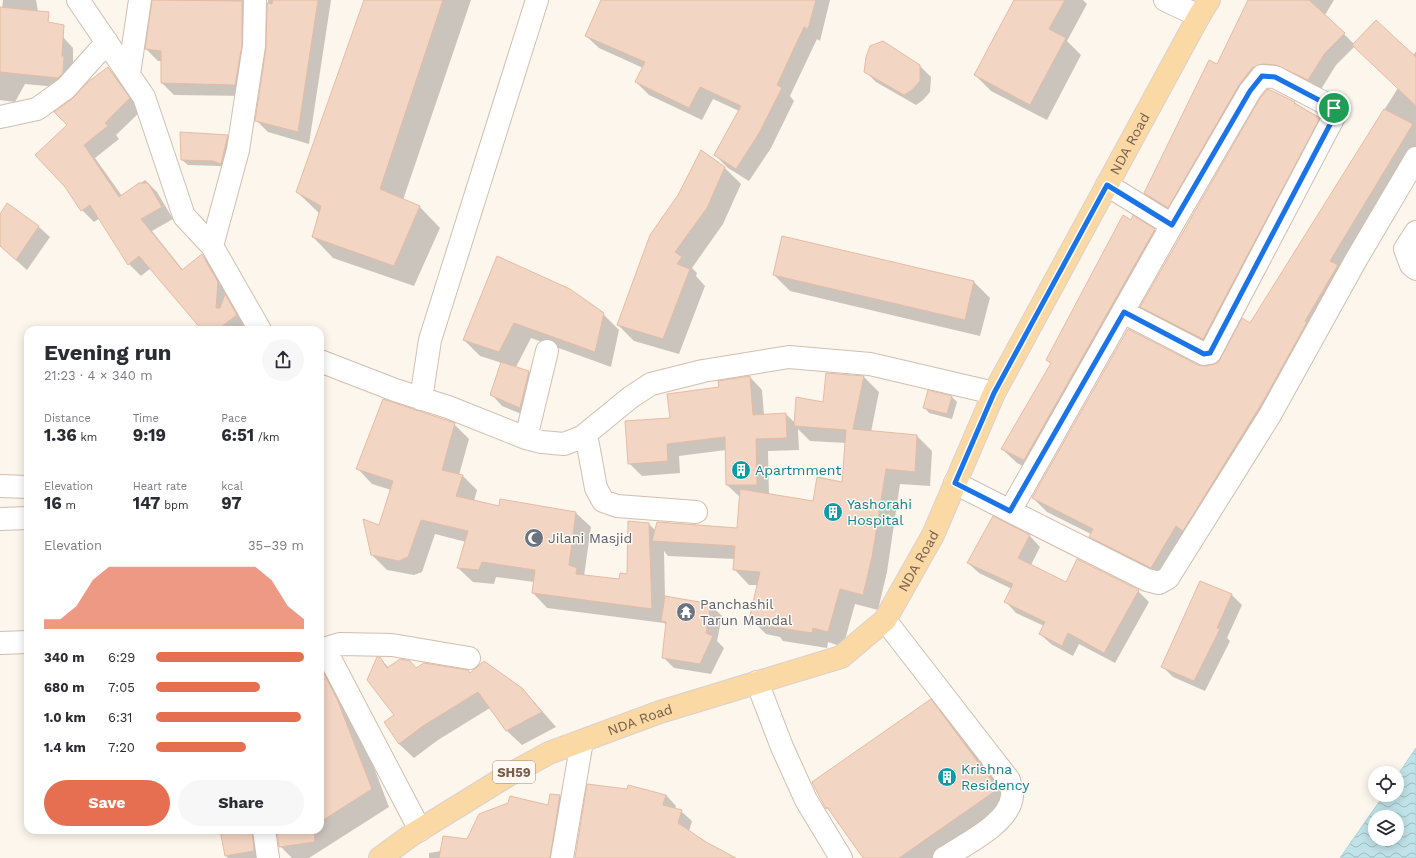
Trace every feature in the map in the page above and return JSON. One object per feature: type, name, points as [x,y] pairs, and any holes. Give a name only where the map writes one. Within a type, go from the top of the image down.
[{"type":"main road","name":"NDA Road","points":[[380,858],[420,830],[506,776],[549,753],[660,712],[841,657],[885,620],[932,535],[994,393],[1204,8]]},
{"type":"street","points":[[78,0],[144,97],[184,216],[212,246],[258,326]]},
{"type":"street","points":[[129,74],[140,0]]},
{"type":"street","points":[[212,246],[238,150],[254,46],[255,0]]},
{"type":"street","points":[[421,399],[430,340],[537,0]]},
{"type":"street","points":[[1165,0],[1204,8]]},
{"type":"street","points":[[0,117],[37,108],[66,88],[108,42]]},
{"type":"street","points":[[1010,511],[1172,225],[1250,91],[1262,76],[1275,77],[1334,108],[1335,115],[1210,353],[1204,354],[1124,312]]},
{"type":"street","points":[[955,483],[1147,580],[1159,583],[1168,578],[1270,415],[1357,258],[1416,158]]},
{"type":"street","points":[[1107,185],[1172,225]]},
{"type":"street","points":[[1416,232],[1405,249],[1411,264],[1416,269]]},
{"type":"street","points":[[526,438],[547,351]]},
{"type":"street","points":[[324,363],[421,399],[448,407],[526,438],[542,442],[564,444],[586,434],[630,397],[650,384],[703,371],[789,357],[870,364],[994,393]]},
{"type":"street","points":[[586,434],[596,488],[603,501],[618,506],[696,512]]},
{"type":"street","points":[[0,486],[24,487]]},
{"type":"street","points":[[0,519],[24,518]]},
{"type":"street","points":[[885,620],[1009,780],[1013,795],[1007,812],[994,825],[944,858]]},
{"type":"street","points":[[0,643],[24,642]]},
{"type":"street","points":[[324,649],[340,644],[392,645],[468,658]]},
{"type":"street","points":[[324,651],[420,830]]},
{"type":"street","points":[[757,682],[782,747],[806,800],[841,858]]},
{"type":"street","points":[[562,858],[582,741]]},
{"type":"street","points":[[265,834],[268,858]]},
{"type":"water","points":[[1416,748],[1416,858],[1340,858],[1368,818],[1368,846],[1404,846],[1404,810],[1374,810],[1379,802],[1404,802],[1404,766]]},
{"type":"building","points":[[152,0],[242,1],[242,45],[235,85],[161,83],[161,51],[145,49]]},
{"type":"building","points":[[273,0],[318,0],[298,132],[255,121],[266,48],[267,3],[272,4]]},
{"type":"building","points":[[364,0],[443,0],[380,189],[420,206],[394,266],[312,237],[321,206],[296,192]]},
{"type":"building","points":[[601,0],[816,0],[808,29],[804,27],[777,85],[782,88],[758,135],[736,169],[714,155],[741,106],[700,87],[689,108],[635,82],[645,62],[585,36]]},
{"type":"building","points":[[1014,0],[1065,0],[1049,29],[1066,38],[1030,105],[974,75]]},
{"type":"building","points":[[1248,0],[1309,0],[1345,33],[1325,53],[1308,80],[1276,65],[1263,64],[1252,68],[1239,85],[1168,208],[1144,193],[1209,60],[1217,64]]},
{"type":"building","points":[[0,7],[49,12],[48,22],[64,25],[62,56],[64,56],[63,73],[58,78],[0,72]]},
{"type":"building","points":[[1376,20],[1416,57],[1416,106],[1352,45]]},
{"type":"building","points":[[883,41],[920,65],[920,81],[912,90],[904,95],[864,72],[866,57],[870,46]]},
{"type":"building","points":[[108,67],[130,98],[105,123],[108,126],[84,145],[119,197],[139,183],[148,183],[162,207],[141,219],[182,270],[202,254],[218,282],[216,308],[220,308],[225,294],[237,315],[222,326],[199,326],[139,256],[128,265],[90,205],[81,211],[65,187],[35,155],[67,125],[54,112],[73,98],[88,82]]},
{"type":"building","points":[[1268,89],[1295,102],[1294,103],[1320,118],[1203,339],[1140,307],[1260,98]]},
{"type":"building","points":[[1384,109],[1413,124],[1330,261],[1338,265],[1305,321],[1307,322],[1265,398],[1183,531],[1176,526],[1151,568],[1089,537],[1093,529],[1032,498],[1128,329],[1198,365],[1206,366],[1218,363],[1242,318],[1250,323]]},
{"type":"building","points":[[180,132],[228,135],[221,164],[213,161],[181,160]]},
{"type":"building","points":[[701,150],[725,167],[707,208],[675,252],[682,257],[677,264],[690,269],[663,339],[617,325],[650,235],[678,195]]},
{"type":"building","points":[[7,203],[39,226],[16,260],[0,246],[0,214]]},
{"type":"building","points":[[1123,215],[1131,220],[1133,215],[1155,229],[1024,460],[1001,449],[1051,363],[1046,360]]},
{"type":"building","points":[[782,236],[974,281],[965,320],[773,275]]},
{"type":"building","points":[[497,256],[570,289],[604,313],[595,352],[514,323],[499,352],[463,340]]},
{"type":"building","points":[[501,362],[529,371],[520,408],[490,395]]},
{"type":"building","points":[[826,373],[864,376],[853,429],[917,435],[915,472],[886,469],[872,557],[863,595],[840,589],[828,632],[813,628],[812,633],[767,626],[768,623],[749,620],[760,572],[733,570],[735,546],[652,541],[657,522],[737,528],[740,489],[813,501],[817,477],[842,482],[846,430],[794,426],[796,397],[823,402]]},
{"type":"building","points":[[750,376],[753,415],[786,413],[787,438],[756,439],[757,485],[726,485],[725,437],[667,444],[668,461],[628,464],[625,421],[670,418],[667,394],[719,387],[718,381]]},
{"type":"building","points":[[928,390],[952,396],[947,414],[923,408]]},
{"type":"building","points":[[383,399],[455,423],[442,470],[463,475],[456,496],[499,506],[500,499],[576,512],[569,565],[577,568],[576,574],[619,579],[620,573],[627,574],[628,521],[649,523],[652,609],[532,593],[535,570],[482,562],[479,570],[457,568],[468,531],[421,520],[408,557],[399,561],[371,555],[363,519],[379,525],[393,481],[356,469]]},
{"type":"building","points":[[993,516],[1030,535],[1018,558],[1066,582],[1077,559],[1139,590],[1104,653],[1068,633],[1062,646],[1039,634],[1045,622],[1004,602],[1013,584],[967,563]]},
{"type":"building","points":[[1200,581],[1232,594],[1217,628],[1220,629],[1194,681],[1161,667]]},
{"type":"building","points":[[665,596],[711,604],[706,633],[713,636],[700,664],[662,658],[666,622],[661,621]]},
{"type":"building","points":[[377,657],[380,657],[387,668],[400,659],[410,661],[416,668],[424,663],[468,670],[470,673],[484,661],[522,688],[542,712],[506,731],[478,692],[423,726],[399,744],[384,722],[394,715],[367,680]]},
{"type":"building","points":[[324,674],[337,699],[372,789],[324,819]]},
{"type":"building","name":"Krishna Residency","points":[[931,699],[998,789],[899,858],[863,858],[827,807],[826,809],[812,782]]},
{"type":"building","points":[[587,784],[627,789],[628,785],[666,795],[663,805],[682,810],[678,823],[706,842],[736,858],[575,858]]},
{"type":"building","points":[[550,794],[560,795],[550,858],[439,858],[443,836],[467,839],[479,814],[508,803],[510,796],[548,805]]},
{"type":"building","points":[[221,834],[252,834],[254,851],[225,856]]},
{"type":"building","points":[[277,834],[314,834],[315,842],[279,847]]},
{"type":"place","name":"Apartmment","points":[[741,470]]},
{"type":"place","name":"Yashorahi Hospital","points":[[833,512]]},
{"type":"place","name":"Jilani Masjid","points":[[534,538]]},
{"type":"place","name":"Panchashil Tarun Mandal","points":[[686,612]]},
{"type":"place","name":"Krishna Residency","points":[[947,777]]},
{"type":"route","points":[[1262,76],[1275,77],[1334,108],[1335,115],[1210,353],[1204,354],[1124,312],[1010,511],[955,483],[994,393],[1107,185],[1172,225],[1250,91],[1262,76]]}]
